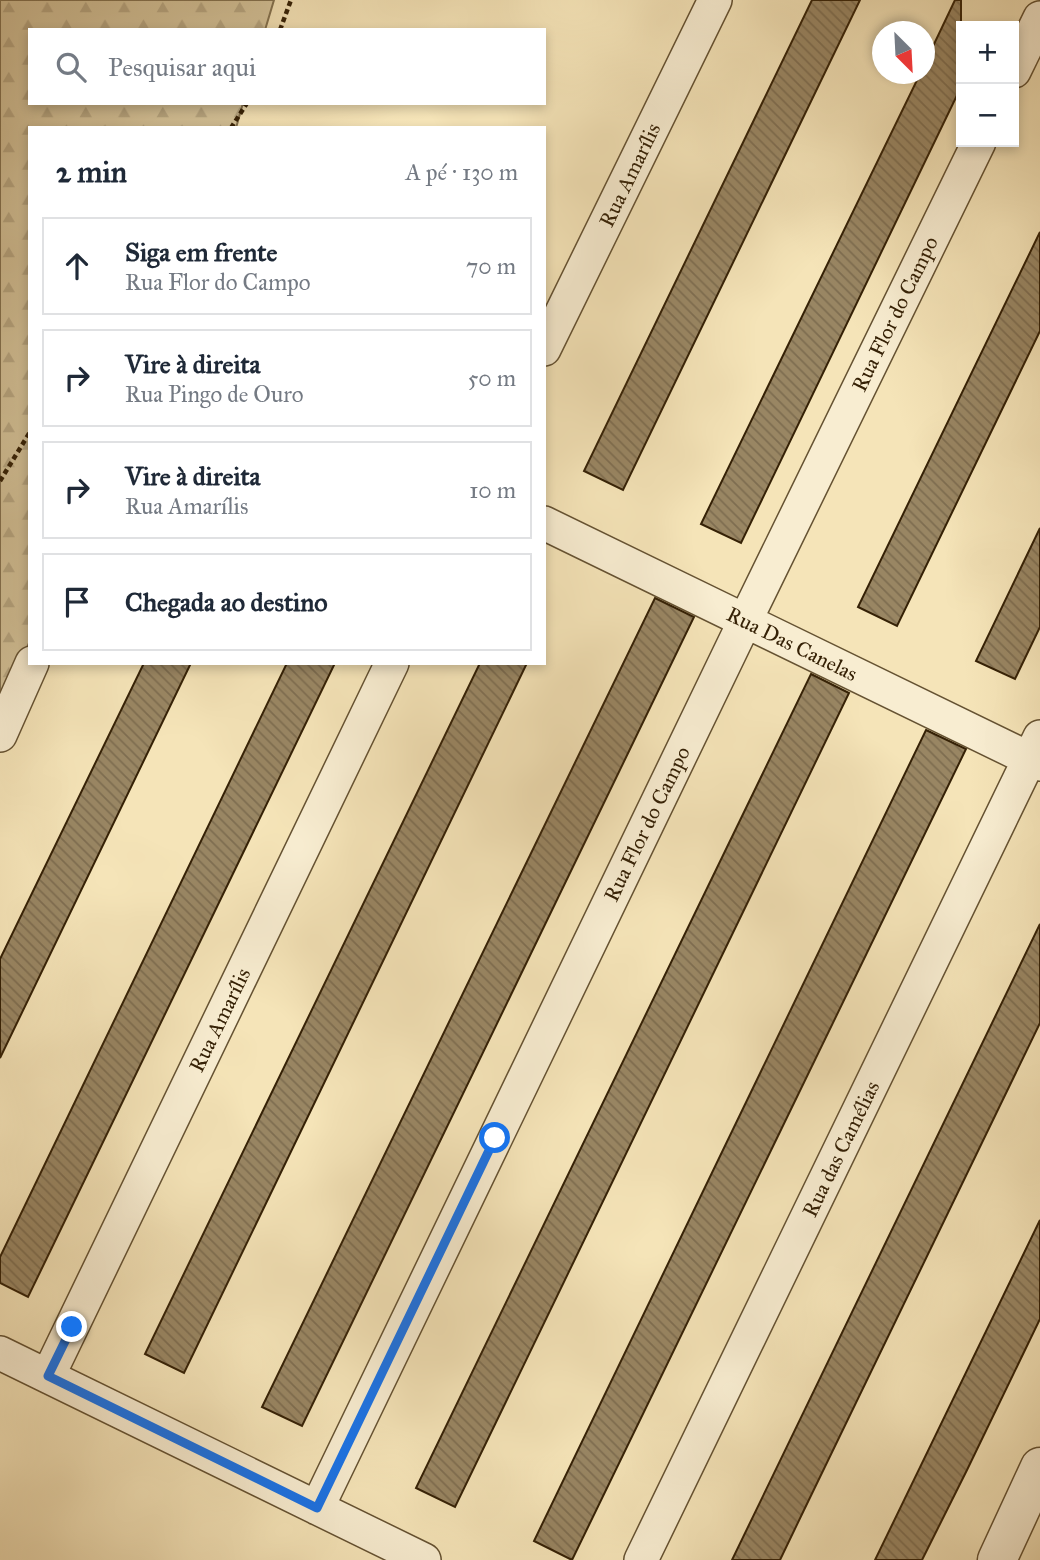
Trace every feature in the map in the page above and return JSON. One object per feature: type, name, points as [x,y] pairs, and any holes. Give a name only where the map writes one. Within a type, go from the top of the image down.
[{"type":"street","name":"Rua Amarílis","points":[[546,345],[715,0]]},
{"type":"street","points":[[1019,61],[1040,18]]},
{"type":"street","name":"Rua Flor do Campo","points":[[317,1508],[977,147]]},
{"type":"street","name":"Rua Das Canelas","points":[[546,524],[745,621],[1037,753]]},
{"type":"street","points":[[0,734],[31,665]]},
{"type":"street","name":"Rua Amarílis","points":[[48,1376],[391,665]]},
{"type":"street","name":"Rua das Camélias","points":[[641,1560],[1037,753]]},
{"type":"street","points":[[0,1353],[424,1560]]},
{"type":"street","points":[[997,1560],[1040,1467]]},
{"type":"path","points":[[281,28],[291,0]]},
{"type":"path","points":[[232,126],[246,105]]},
{"type":"path","points":[[0,481],[28,435]]},
{"type":"green space","points":[[0,0],[274,0],[266,28],[28,28],[28,105],[242,105],[237,126],[28,126],[28,645],[0,706]]},
{"type":"building","points":[[812,0],[860,0],[623,490],[584,471]]},
{"type":"building","points":[[955,0],[961,0],[961,21],[956,21],[956,97],[741,543],[701,524],[915,84],[935,84],[935,42]]},
{"type":"building","points":[[1040,232],[1040,331],[897,626],[858,607]]},
{"type":"building","points":[[1040,528],[1040,627],[1015,679],[976,661]]},
{"type":"building","points":[[655,598],[694,617],[302,1426],[262,1407]]},
{"type":"building","points":[[143,665],[190,665],[0,1058],[0,959]]},
{"type":"building","points":[[286,665],[334,665],[28,1297],[0,1283],[0,1257]]},
{"type":"building","points":[[479,665],[526,665],[184,1373],[145,1354]]},
{"type":"building","points":[[811,674],[849,693],[455,1507],[416,1488]]},
{"type":"building","points":[[926,730],[966,749],[572,1560],[534,1541]]},
{"type":"building","points":[[1040,924],[1040,1023],[780,1560],[732,1560]]},
{"type":"building","points":[[1040,1220],[1040,1319],[967,1470],[922,1560],[875,1560]]},
{"type":"route","points":[[72,1327],[48,1376],[317,1508],[495,1138]]}]
